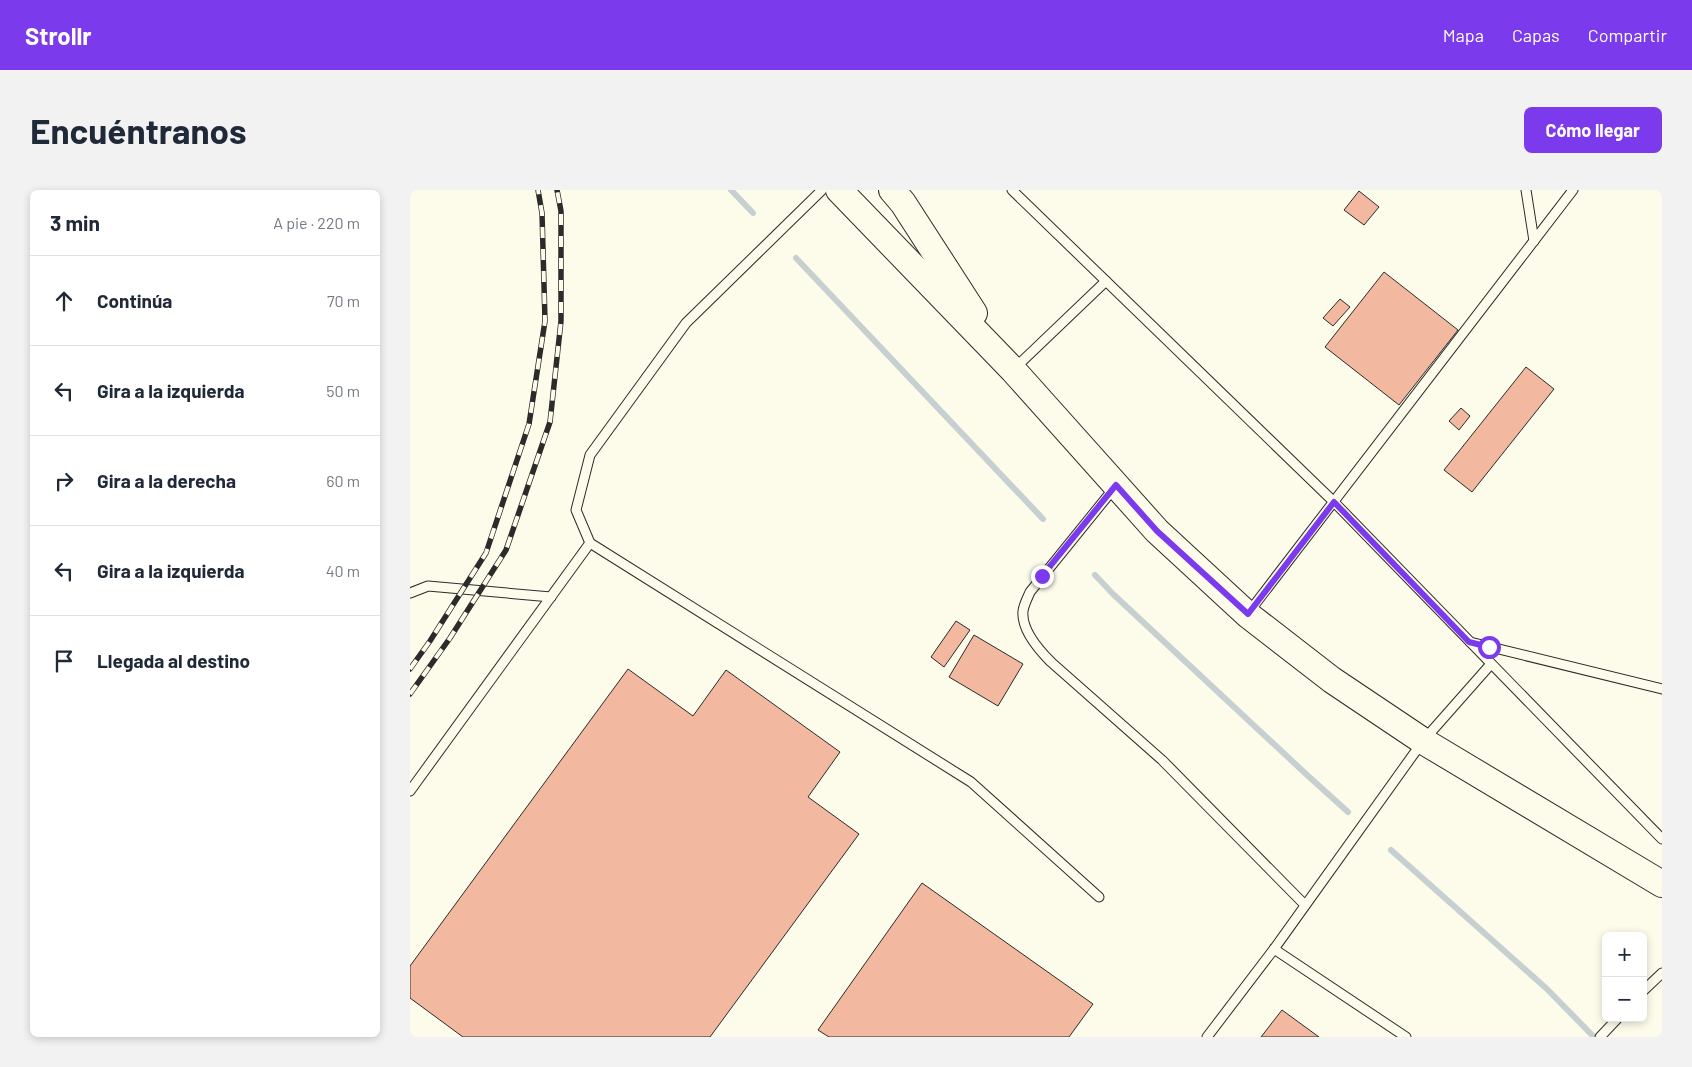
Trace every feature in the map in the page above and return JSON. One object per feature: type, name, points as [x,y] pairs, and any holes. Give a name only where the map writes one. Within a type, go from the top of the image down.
[{"type":"main road","points":[[839,190],[1008,365],[1157,531],[1248,614],[1332,680],[1423,741],[1662,884]]},
{"type":"main road","points":[[892,190],[903,203],[1008,365]]},
{"type":"lane","points":[[822,190],[686,323],[590,455],[576,510],[590,543],[971,782],[1099,897]]},
{"type":"lane","points":[[1012,190],[1334,502],[1662,839]]},
{"type":"lane","points":[[1526,190],[1534,241]]},
{"type":"lane","points":[[1248,614],[1573,190]]},
{"type":"lane","points":[[1008,365],[1106,281]]},
{"type":"lane","points":[[1116,485],[1030,592],[1023,611],[1028,632],[1039,649],[1052,662],[1162,760],[1306,905]]},
{"type":"lane","points":[[410,791],[590,543]]},
{"type":"lane","points":[[410,594],[428,586],[551,597]]},
{"type":"lane","points":[[1469,642],[1662,689]]},
{"type":"lane","points":[[1207,1037],[1274,949],[1423,741],[1491,664]]},
{"type":"lane","points":[[1274,949],[1406,1037]]},
{"type":"lane","points":[[1647,987],[1662,973]]},
{"type":"lane","points":[[1600,1037],[1614,1022]]},
{"type":"building","points":[[1359,191],[1379,207],[1364,225],[1344,210]]},
{"type":"building","points":[[1384,272],[1458,330],[1399,405],[1325,347]]},
{"type":"building","points":[[1340,299],[1350,307],[1333,326],[1323,318]]},
{"type":"building","points":[[1526,367],[1554,389],[1472,492],[1444,470]]},
{"type":"building","points":[[1461,408],[1470,416],[1459,430],[1449,421]]},
{"type":"building","points":[[956,621],[970,630],[944,667],[931,657]]},
{"type":"building","points":[[974,635],[1023,664],[998,706],[949,677]]},
{"type":"building","points":[[628,669],[693,716],[726,670],[840,752],[808,797],[859,834],[710,1037],[463,1037],[410,998],[410,966]]},
{"type":"building","points":[[922,883],[1093,1004],[1069,1037],[829,1037],[818,1030]]},
{"type":"building","points":[[1282,1010],[1319,1037],[1261,1037]]},
{"type":"waterway","points":[[731,190],[753,213]]},
{"type":"waterway","points":[[796,258],[1043,519]]},
{"type":"waterway","points":[[1095,575],[1113,594],[1348,812]]},
{"type":"waterway","points":[[1391,850],[1547,989],[1594,1037]]},
{"type":"railway","points":[[410,669],[486,553],[529,424],[545,321],[542,213],[538,190]]},
{"type":"railway","points":[[410,694],[450,638],[506,550],[550,422],[561,321],[561,211],[557,190]]},
{"type":"route","points":[[1042,576],[1116,485],[1157,531],[1248,614],[1334,502],[1469,642],[1489,647]]}]
